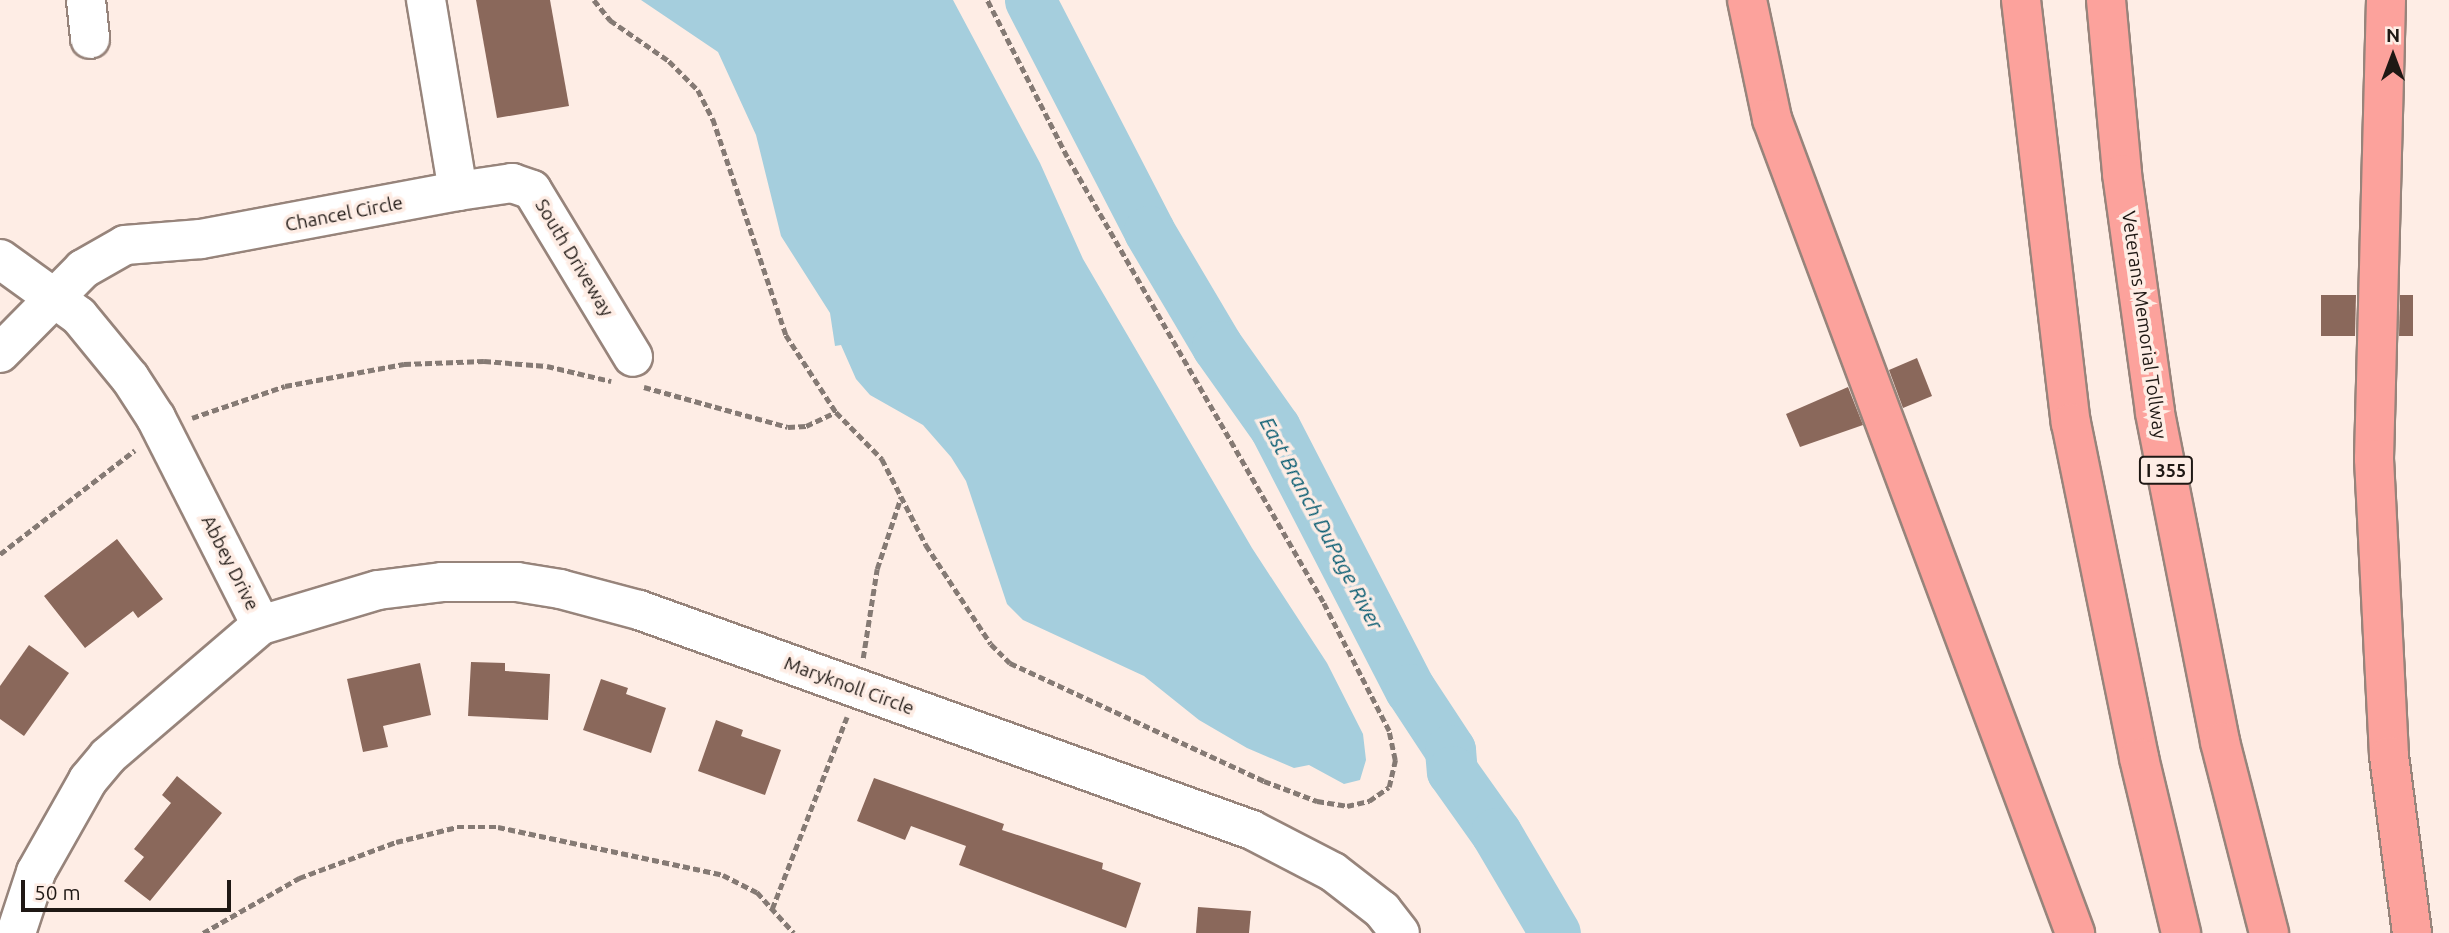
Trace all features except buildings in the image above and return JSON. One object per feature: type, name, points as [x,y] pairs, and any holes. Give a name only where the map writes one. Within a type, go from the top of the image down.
[{"type":"highway","points":[[1747,0],[1772,119],[2074,933]]},
{"type":"highway","points":[[2021,0],[2071,424],[2139,758],[2181,933]]},
{"type":"highway","name":"Veterans Memorial Tollway","points":[[2106,0],[2122,174],[2155,413],[2220,743],[2269,933]]},
{"type":"highway","points":[[2389,10],[2374,459],[2387,729],[2412,933]]},
{"type":"street","points":[[86,0],[90,39]]},
{"type":"street","points":[[426,0],[458,191]]},
{"type":"street","name":"South Driveway","points":[[458,191],[512,183],[532,190],[631,375]]},
{"type":"street","name":"Chancel Circle","points":[[0,352],[83,269],[125,245],[238,233],[458,191]]},
{"type":"street","name":"Abbey Drive","points":[[0,258],[79,316],[130,378],[164,434],[261,625],[108,756],[88,780],[37,872],[16,933]]},
{"type":"street","name":"Maryknoll Circle","points":[[261,625],[379,590],[442,582],[517,582],[584,594],[1252,830],[1333,873],[1382,910],[1400,933]]},
{"type":"path","points":[[594,0],[610,20],[669,61],[698,90],[713,119],[786,335],[836,412],[882,459],[926,545],[991,644],[1010,663],[1157,734],[1317,801],[1347,806],[1369,801],[1389,787],[1395,760],[1389,731],[1323,602],[1067,157],[987,0]]},
{"type":"path","points":[[0,554],[112,466],[194,417],[285,386],[404,364],[484,361],[631,375],[788,427],[806,426],[836,412]]},
{"type":"path","points":[[203,933],[299,878],[396,842],[457,827],[498,827],[723,875],[757,892],[794,933]]},
{"type":"water","points":[[641,0],[953,0],[1040,163],[1083,259],[1252,548],[1327,663],[1363,734],[1366,760],[1360,780],[1344,784],[1309,765],[1294,768],[1247,748],[1199,720],[1144,676],[1023,620],[1007,604],[966,481],[951,457],[923,425],[870,395],[856,379],[841,345],[835,346],[830,313],[781,236],[756,135],[718,52]]},
{"type":"waterway","name":"East Branch DuPage River","points":[[1030,0],[1149,231],[1217,346],[1275,428],[1410,689],[1450,750],[1452,771],[1496,833],[1555,933]]}]
